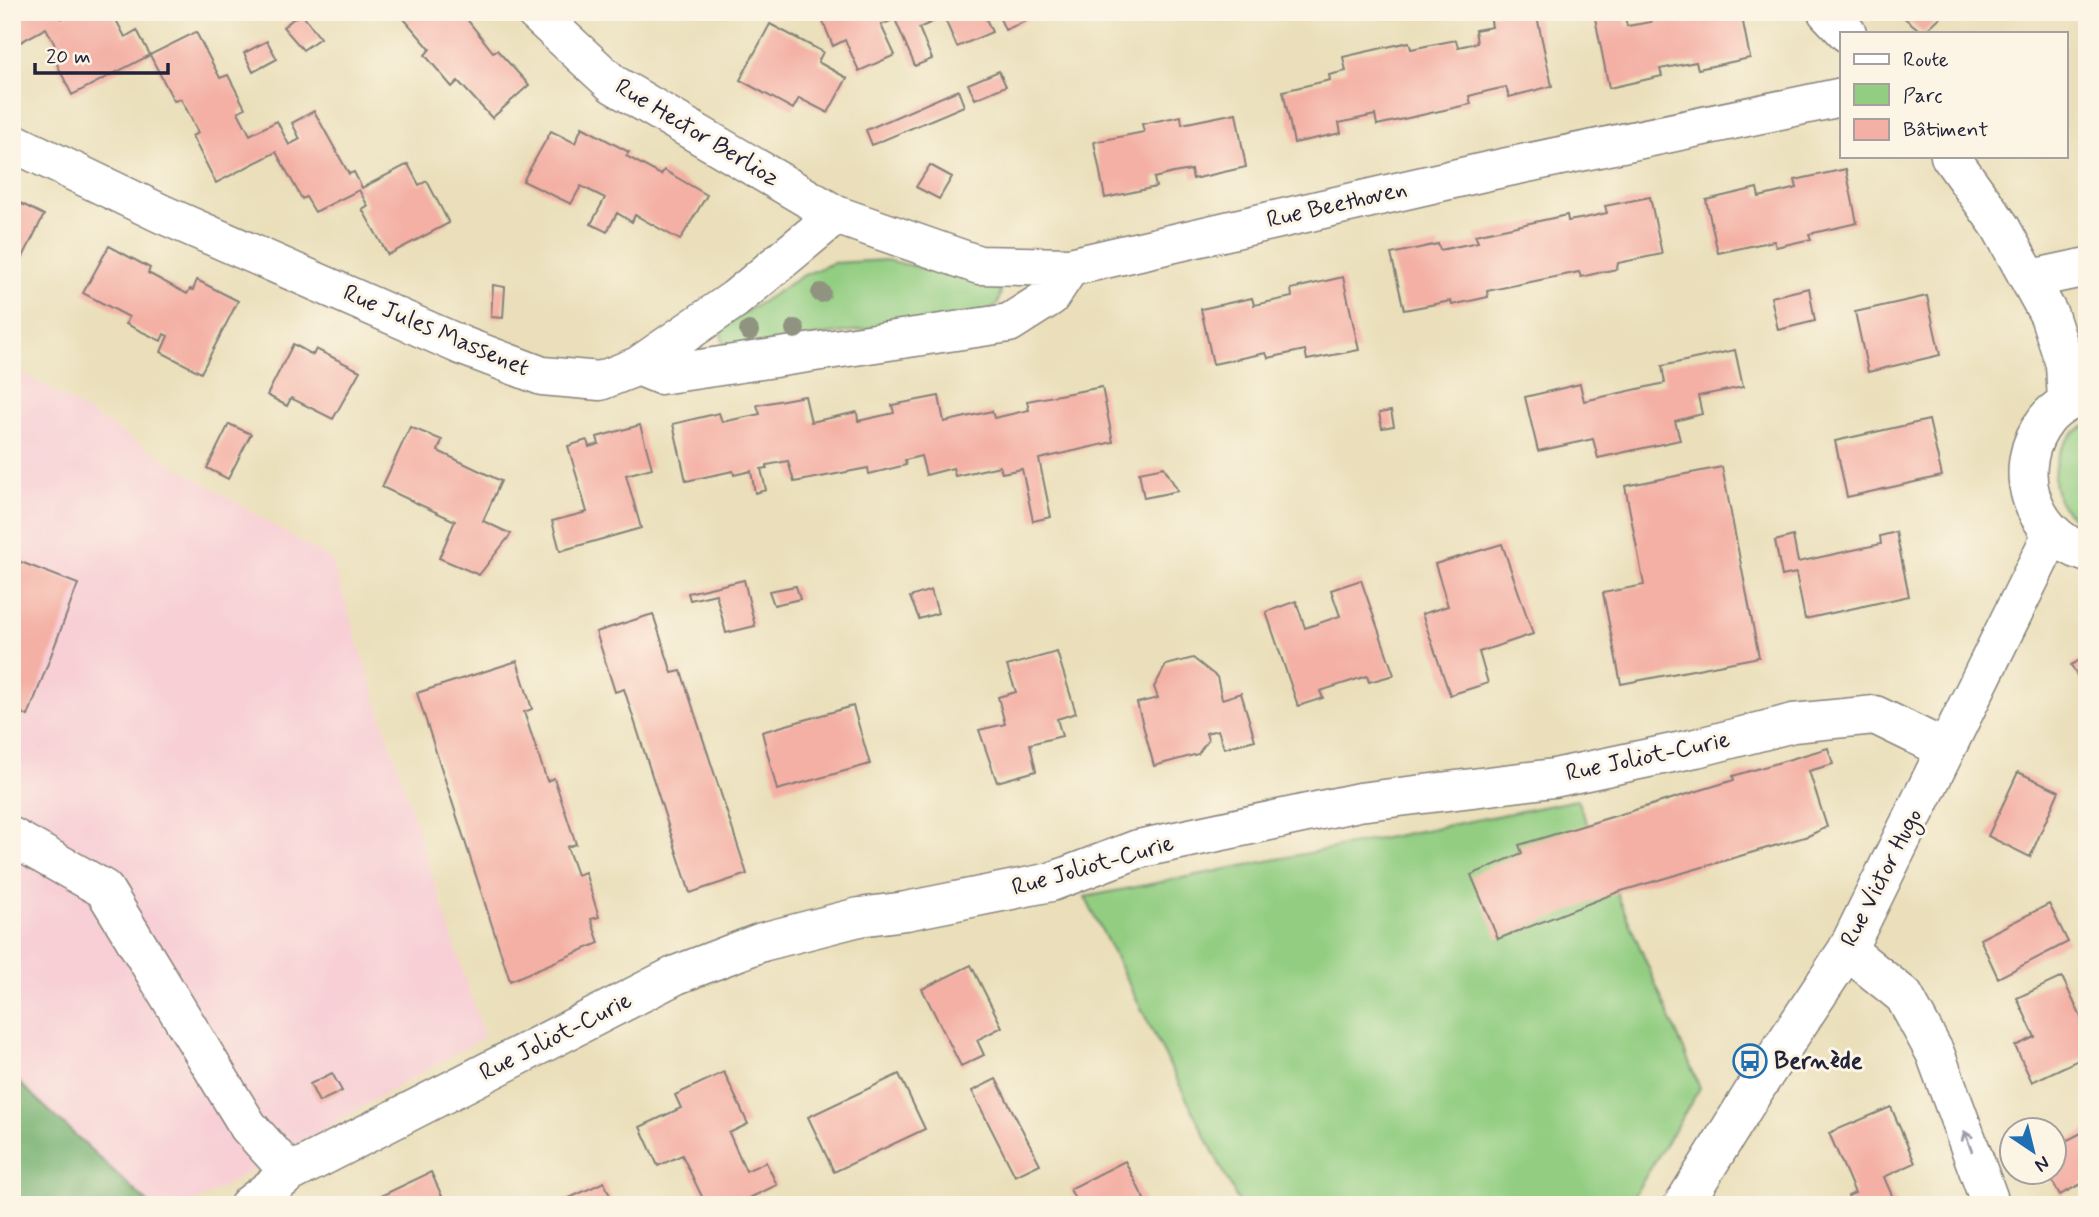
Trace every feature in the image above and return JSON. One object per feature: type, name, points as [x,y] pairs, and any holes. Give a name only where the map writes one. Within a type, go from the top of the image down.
[{"type":"street","name":"Rue Hector Berlioz","points":[[535,12],[613,84],[836,215]]},
{"type":"street","points":[[1828,12],[1846,32]]},
{"type":"street","name":"Rue Beethoven","points":[[836,215],[979,265],[1070,267],[1484,172],[1840,97]]},
{"type":"street","name":"Rue Jules Massenet","points":[[12,142],[162,214],[463,346],[542,376],[600,381],[638,366],[736,299],[836,215]]},
{"type":"street","points":[[1951,158],[2000,226],[2049,316],[2077,398],[2047,419],[2033,440],[2027,464],[2028,490],[2037,514],[2052,534],[2074,549],[2087,553]]},
{"type":"street","points":[[638,366],[660,375],[1009,323],[1050,297],[1070,267]]},
{"type":"street","points":[[2031,279],[2087,267]]},
{"type":"street","name":"Rue Victor Hugo","points":[[1683,1205],[1757,1086],[1847,950],[2052,534]]},
{"type":"street","name":"Rue Joliot-Curie","points":[[249,1205],[290,1173],[676,975],[762,942],[859,917],[906,911],[1051,882],[1138,849],[1359,802],[1554,778],[1696,748],[1793,723],[1875,715],[1945,749]]},
{"type":"street","points":[[12,837],[104,890],[248,1126],[290,1173]]},
{"type":"street","points":[[1847,950],[1904,996],[1936,1054],[1991,1205]]},
{"type":"shaded area","points":[[12,366],[332,561],[484,1037],[191,1205],[12,1205]]},
{"type":"green space","points":[[886,260],[993,284],[1001,291],[998,304],[989,312],[726,349],[721,335],[723,327],[802,276],[833,263]]},
{"type":"green space","points":[[2087,425],[2087,527],[2064,509],[2057,494],[2055,471],[2061,449],[2068,439]]},
{"type":"green space","points":[[1577,800],[1700,1088],[1628,1205],[1240,1205],[1085,897]]},
{"type":"green space","points":[[12,1076],[150,1205],[12,1205]]},
{"type":"building","points":[[12,12],[70,12],[61,19],[73,12],[112,12],[125,37],[137,30],[150,55],[72,95],[49,48],[55,45],[46,28],[15,45],[12,39]]},
{"type":"building","points":[[398,12],[467,12],[469,15],[466,18],[493,52],[497,50],[529,85],[492,118],[458,81],[452,87],[425,55],[430,49]]},
{"type":"building","points":[[819,12],[983,12],[992,32],[957,47],[944,17],[930,23],[919,28],[932,59],[915,66],[895,19],[881,25],[895,55],[859,71],[845,40],[833,46]]},
{"type":"building","points":[[997,12],[1022,12],[1026,21],[1005,30]]},
{"type":"building","points":[[1536,12],[1552,86],[1509,97],[1506,87],[1488,91],[1469,96],[1471,104],[1377,125],[1375,115],[1339,123],[1341,133],[1294,143],[1283,91],[1330,80],[1329,75],[1346,71],[1343,57],[1409,42],[1411,49],[1456,40],[1458,47],[1477,43],[1475,30],[1492,27],[1490,15]]},
{"type":"building","points":[[1669,12],[1741,12],[1750,58],[1698,69],[1696,62],[1660,69],[1662,76],[1609,88],[1595,18],[1624,13],[1627,26],[1651,22],[1650,17]]},
{"type":"building","points":[[1897,12],[1946,12],[1922,32]]},
{"type":"building","points":[[301,13],[320,38],[303,50],[283,27]]},
{"type":"building","points":[[770,24],[823,52],[818,62],[847,78],[828,113],[799,98],[793,109],[740,80]]},
{"type":"building","points":[[196,32],[220,78],[228,75],[245,108],[238,112],[250,135],[277,121],[289,145],[300,139],[292,123],[314,111],[349,174],[354,172],[362,188],[408,164],[419,185],[427,181],[449,223],[388,255],[362,209],[368,206],[359,190],[315,212],[306,197],[302,199],[276,152],[216,183],[192,136],[198,133],[190,116],[181,99],[174,101],[150,55]]},
{"type":"building","points":[[267,41],[277,59],[253,72],[244,53]]},
{"type":"building","points":[[999,71],[1006,86],[975,99],[968,84]]},
{"type":"building","points":[[958,90],[964,106],[872,145],[866,130]]},
{"type":"building","points":[[1236,113],[1246,167],[1193,179],[1191,170],[1173,173],[1154,178],[1156,187],[1105,198],[1094,142],[1144,132],[1142,124],[1181,116],[1182,124]]},
{"type":"building","points":[[582,127],[629,152],[626,156],[661,175],[664,170],[707,195],[680,240],[635,215],[632,222],[617,213],[607,232],[591,224],[605,198],[581,186],[571,204],[523,181],[551,131],[575,143]]},
{"type":"building","points":[[930,165],[952,177],[939,199],[916,187]]},
{"type":"building","points":[[1846,169],[1857,223],[1809,234],[1811,239],[1776,247],[1774,241],[1718,253],[1706,200],[1757,188],[1759,197],[1797,188],[1795,180]]},
{"type":"building","points":[[1650,197],[1662,254],[1618,263],[1617,269],[1581,277],[1579,272],[1487,291],[1488,297],[1452,305],[1451,301],[1404,310],[1391,254],[1438,244],[1440,250],[1478,242],[1475,235],[1567,215],[1568,221],[1585,218],[1607,213],[1605,206]]},
{"type":"building","points":[[12,199],[44,215],[20,263],[12,259]]},
{"type":"building","points":[[109,246],[150,268],[148,273],[187,294],[190,289],[193,290],[197,280],[238,301],[201,373],[161,352],[168,336],[164,334],[161,341],[126,324],[129,317],[83,293]]},
{"type":"building","points":[[1343,277],[1359,350],[1307,360],[1305,350],[1268,358],[1266,353],[1213,364],[1201,309],[1252,298],[1254,305],[1292,297],[1291,289]]},
{"type":"building","points":[[493,285],[505,287],[503,318],[491,317]]},
{"type":"building","points":[[1809,288],[1815,321],[1778,330],[1771,297]]},
{"type":"building","points":[[1927,296],[1940,355],[1868,372],[1855,312]]},
{"type":"building","points":[[293,344],[313,355],[316,349],[360,371],[333,419],[291,398],[287,406],[267,395]]},
{"type":"building","points":[[1735,350],[1743,387],[1698,396],[1702,414],[1675,421],[1680,440],[1598,458],[1593,439],[1538,451],[1525,397],[1580,384],[1584,401],[1665,383],[1662,366]]},
{"type":"building","points":[[1102,387],[1113,442],[1039,459],[1051,517],[1033,521],[1022,469],[1002,473],[1000,466],[955,476],[953,468],[926,475],[921,456],[905,460],[906,465],[869,474],[868,468],[794,482],[788,461],[767,465],[767,468],[761,469],[766,490],[755,493],[751,471],[734,475],[733,471],[686,481],[673,424],[719,413],[722,422],[760,414],[757,405],[805,396],[811,422],[857,412],[858,421],[894,413],[892,405],[939,396],[944,422],[992,411],[994,418],[1029,410],[1027,401]]},
{"type":"building","points":[[1391,411],[1394,426],[1382,428],[1379,413]]},
{"type":"building","points":[[1929,420],[1942,476],[1847,497],[1835,441]]},
{"type":"building","points":[[229,424],[251,434],[228,479],[207,468]]},
{"type":"building","points":[[640,425],[652,468],[626,475],[641,528],[560,551],[552,521],[587,512],[568,446],[587,440],[589,447],[599,444],[597,437]]},
{"type":"building","points":[[410,427],[442,440],[438,451],[501,481],[483,521],[511,534],[479,575],[439,558],[455,521],[382,487]]},
{"type":"building","points":[[1164,467],[1178,491],[1144,498],[1139,472]]},
{"type":"building","points":[[1722,467],[1759,657],[1621,684],[1603,593],[1644,585],[1625,486]]},
{"type":"building","points":[[1896,532],[1909,596],[1805,619],[1796,573],[1782,576],[1775,541],[1793,536],[1798,562],[1881,544],[1880,536]]},
{"type":"building","points":[[1502,544],[1533,634],[1479,652],[1488,683],[1450,695],[1422,614],[1448,606],[1435,564]]},
{"type":"building","points":[[13,559],[78,584],[28,716],[12,708]]},
{"type":"building","points":[[744,580],[755,626],[726,633],[716,594],[690,600],[688,593]]},
{"type":"building","points":[[1361,580],[1394,675],[1369,682],[1367,676],[1320,691],[1323,698],[1298,706],[1266,612],[1296,601],[1305,628],[1340,616],[1331,590]]},
{"type":"building","points":[[796,586],[800,599],[774,605],[769,591]]},
{"type":"building","points":[[931,590],[938,613],[919,619],[910,597]]},
{"type":"building","points":[[653,614],[672,673],[681,671],[747,874],[690,893],[624,689],[615,692],[596,632]]},
{"type":"building","points":[[1057,652],[1076,713],[1057,719],[1062,736],[1030,744],[1036,771],[997,782],[979,730],[1005,724],[998,697],[1016,692],[1007,666]]},
{"type":"building","points":[[2087,656],[2087,692],[2071,665]]},
{"type":"building","points":[[1193,658],[1217,677],[1222,699],[1241,693],[1255,740],[1224,748],[1218,730],[1206,733],[1208,740],[1198,754],[1154,766],[1137,703],[1158,698],[1154,687],[1166,665]]},
{"type":"building","points":[[517,661],[532,709],[524,712],[547,781],[554,778],[576,844],[567,847],[577,875],[585,872],[599,917],[591,919],[599,943],[510,981],[417,693]]},
{"type":"building","points":[[853,706],[870,764],[777,790],[762,732]]},
{"type":"building","points":[[1828,748],[1833,764],[1809,771],[1827,827],[1808,836],[1618,892],[1498,939],[1471,875],[1522,853],[1519,845],[1734,780],[1733,776]]},
{"type":"building","points":[[2018,772],[2059,791],[2030,857],[1988,836]]},
{"type":"building","points":[[2049,904],[2068,942],[1998,978],[1980,939]]},
{"type":"building","points":[[971,965],[1002,1027],[977,1040],[984,1055],[961,1066],[922,989]]},
{"type":"building","points":[[2062,977],[2087,1030],[2087,1056],[2032,1082],[2015,1046],[2035,1037],[2017,998]]},
{"type":"building","points":[[724,1072],[748,1124],[729,1133],[746,1171],[766,1162],[777,1185],[734,1205],[706,1205],[682,1155],[658,1166],[640,1127],[681,1108],[675,1095]]},
{"type":"building","points":[[332,1073],[342,1091],[319,1102],[310,1084]]},
{"type":"building","points":[[899,1074],[925,1129],[834,1172],[808,1117]]},
{"type":"building","points":[[996,1079],[1040,1164],[1015,1176],[972,1091]]},
{"type":"building","points":[[1891,1107],[1915,1163],[1884,1177],[1896,1205],[1852,1205],[1848,1196],[1855,1193],[1829,1133]]},
{"type":"building","points":[[2087,1130],[2087,1181],[2060,1195],[2055,1186],[2068,1186],[2068,1140]]},
{"type":"building","points":[[1125,1161],[1147,1205],[1078,1205],[1070,1189]]},
{"type":"building","points":[[431,1172],[446,1205],[362,1205]]},
{"type":"building","points":[[604,1182],[614,1205],[554,1205]]},
{"type":"place","name":"Bernède","points":[[1750,1061]]}]
